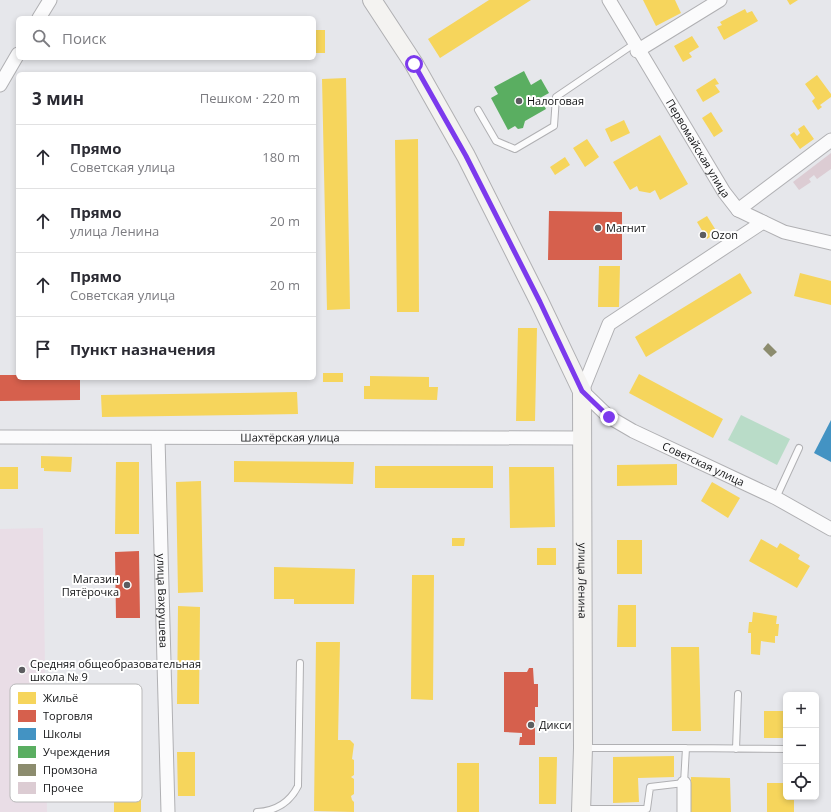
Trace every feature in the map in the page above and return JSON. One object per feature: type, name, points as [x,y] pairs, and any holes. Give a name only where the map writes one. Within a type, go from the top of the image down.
[{"type":"main road","name":"улица Ленина","points":[[372,0],[414,64],[466,156],[582,391],[583,748],[581,811]]},
{"type":"street","points":[[41,16],[50,0]]},
{"type":"street","name":"Первомайская улица","points":[[609,0],[635,47],[724,192],[738,210],[784,232],[831,243]]},
{"type":"street","points":[[635,47],[720,0]]},
{"type":"street","points":[[0,85],[16,57]]},
{"type":"street","points":[[738,210],[831,140]]},
{"type":"street","points":[[582,391],[609,324],[763,222]]},
{"type":"street","name":"Советская улица","points":[[582,391],[609,417],[632,431],[776,498],[831,529]]},
{"type":"street","name":"Шахтёрская улица","points":[[0,437],[581,438]]},
{"type":"street","name":"улица Вахрушева","points":[[158,438],[168,812]]},
{"type":"street","points":[[684,783],[684,812]]},
{"type":"lane","points":[[478,110],[496,141],[515,149],[554,126],[556,97],[635,47]]},
{"type":"lane","points":[[776,498],[799,448]]},
{"type":"lane","points":[[257,812],[276,808],[286,803],[294,794],[298,786],[300,663]]},
{"type":"lane","points":[[736,749],[738,694]]},
{"type":"lane","points":[[583,748],[783,749]]},
{"type":"lane","points":[[581,811],[647,809],[650,787],[684,783],[686,748]]},
{"type":"shaded area","name":"Средняя общеобразовательная школа № 9","points":[[43,528],[45,684],[10,684],[10,802],[47,802],[47,812],[0,812],[0,529]]},
{"type":"green space","points":[[741,415],[790,439],[777,465],[728,440]]},
{"type":"building: Жильё","points":[[489,0],[531,0],[440,58],[428,39]]},
{"type":"building: Жильё","points":[[643,0],[675,0],[681,13],[656,26]]},
{"type":"building: Жильё","points":[[787,0],[798,0],[790,5]]},
{"type":"building: Жильё","points":[[745,9],[747,13],[752,11],[758,21],[724,40],[717,27],[722,25],[720,22]]},
{"type":"building: Жильё","points":[[316,30],[325,30],[325,53],[316,53]]},
{"type":"building: Жильё","points":[[692,36],[699,47],[689,53],[692,57],[683,62],[674,46]]},
{"type":"building: Жильё","points":[[817,75],[831,94],[831,97],[820,105],[822,107],[818,110],[812,101],[815,98],[805,84]]},
{"type":"building: Жильё","points":[[346,78],[350,309],[327,310],[322,79]]},
{"type":"building: Жильё","points":[[715,78],[719,84],[715,85],[720,92],[703,102],[696,90]]},
{"type":"building: Жильё","points":[[711,112],[723,131],[714,137],[702,118]]},
{"type":"building: Жильё","points":[[624,120],[630,133],[611,142],[605,129]]},
{"type":"building: Жильё","points":[[804,125],[814,139],[800,149],[790,135],[794,132],[797,136],[800,133],[798,129]]},
{"type":"building: Жильё","points":[[660,135],[688,184],[660,200],[655,190],[650,193],[639,191],[637,186],[630,190],[613,162]]},
{"type":"building: Жильё","points":[[418,139],[419,312],[397,312],[395,140]]},
{"type":"building: Жильё","points":[[587,139],[599,157],[585,167],[573,148]]},
{"type":"building: Жильё","points":[[565,157],[570,165],[555,175],[550,167]]},
{"type":"building: Жильё","points":[[707,216],[717,232],[707,239],[697,222]]},
{"type":"building: Жильё","points":[[599,266],[620,266],[619,307],[598,307]]},
{"type":"building: Жильё","points":[[740,273],[752,293],[646,357],[635,337]]},
{"type":"building: Жильё","points":[[800,273],[831,281],[831,305],[794,296]]},
{"type":"building: Жильё","points":[[518,328],[537,328],[535,421],[516,421]]},
{"type":"building: Жильё","points":[[323,373],[343,373],[343,382],[323,382]]},
{"type":"building: Жильё","points":[[639,374],[723,419],[713,438],[629,393]]},
{"type":"building: Жильё","points":[[370,376],[429,377],[429,387],[438,387],[437,400],[364,399],[364,386],[370,386]]},
{"type":"building: Жильё","points":[[297,392],[298,414],[102,417],[101,395]]},
{"type":"building: Жильё","points":[[41,456],[72,457],[71,472],[44,471],[44,468],[41,468]]},
{"type":"building: Жильё","points":[[234,461],[354,462],[353,484],[234,482]]},
{"type":"building: Жильё","points":[[116,462],[139,462],[139,534],[115,534]]},
{"type":"building: Жильё","points":[[677,464],[677,485],[617,486],[617,465]]},
{"type":"building: Жильё","points":[[375,466],[493,466],[493,488],[375,488]]},
{"type":"building: Жильё","points":[[0,467],[18,467],[18,489],[0,489]]},
{"type":"building: Жильё","points":[[509,467],[554,467],[555,527],[510,528]]},
{"type":"building: Жильё","points":[[201,481],[203,592],[178,593],[176,482]]},
{"type":"building: Жильё","points":[[712,482],[740,498],[728,518],[701,501]]},
{"type":"building: Жильё","points":[[452,538],[465,538],[464,546],[452,546]]},
{"type":"building: Жильё","points":[[761,539],[777,548],[780,543],[800,555],[798,559],[810,566],[797,588],[749,561]]},
{"type":"building: Жильё","points":[[617,540],[642,540],[642,574],[617,574]]},
{"type":"building: Жильё","points":[[537,548],[556,548],[556,565],[537,565]]},
{"type":"building: Жильё","points":[[274,567],[355,569],[354,604],[294,604],[294,599],[274,599]]},
{"type":"building: Жильё","points":[[412,575],[434,575],[433,700],[411,699]]},
{"type":"building: Жильё","points":[[618,605],[636,605],[636,647],[617,647]]},
{"type":"building: Жильё","points":[[178,606],[200,607],[199,704],[177,704]]},
{"type":"building: Жильё","points":[[753,612],[777,616],[776,624],[779,624],[778,636],[775,636],[775,643],[761,641],[760,655],[751,654],[751,633],[748,633],[749,622],[752,622]]},
{"type":"building: Жильё","points":[[316,642],[340,642],[338,740],[350,740],[354,744],[352,759],[354,760],[354,775],[351,777],[354,779],[354,794],[351,796],[354,802],[354,812],[314,811]]},
{"type":"building: Жильё","points":[[671,647],[699,647],[701,731],[672,731]]},
{"type":"building: Жильё","points":[[764,711],[783,711],[783,738],[764,738]]},
{"type":"building: Жильё","points":[[177,752],[195,752],[195,796],[178,796]]},
{"type":"building: Жильё","points":[[674,756],[674,777],[638,778],[639,802],[613,803],[613,757]]},
{"type":"building: Жильё","points":[[539,757],[557,757],[556,804],[539,804]]},
{"type":"building: Жильё","points":[[457,763],[479,763],[479,812],[457,812]]},
{"type":"building: Жильё","points":[[691,777],[730,778],[731,812],[691,812]]},
{"type":"building: Жильё","points":[[767,783],[783,783],[783,800],[794,800],[794,812],[767,812]]},
{"type":"building: Жильё","points":[[114,802],[141,802],[141,812],[114,812]]},
{"type":"building: Торговля","points":[[549,211],[622,212],[622,260],[548,260]]},
{"type":"building: Торговля","points":[[0,375],[16,375],[16,380],[80,380],[80,400],[0,401]]},
{"type":"building: Торговля","name":"Магазин Пятёрочка","points":[[139,551],[140,618],[116,618],[115,552]]},
{"type":"building: Торговля","points":[[529,668],[533,668],[534,684],[538,684],[538,707],[535,707],[535,745],[519,745],[522,733],[504,732],[504,672],[527,672]]},
{"type":"building: Школы","points":[[831,420],[831,462],[814,453]]},
{"type":"building: Учреждения","points":[[524,71],[531,85],[541,79],[549,93],[540,98],[546,109],[525,121],[523,128],[518,129],[515,126],[508,130],[491,98],[498,94],[494,87]]},
{"type":"building: Промзона","points":[[768,343],[777,352],[771,357],[763,349]]},
{"type":"building: Прочее","points":[[831,153],[831,169],[817,179],[814,175],[809,179],[811,182],[799,190],[793,182]]},
{"type":"place","name":"Налоговая","points":[[519,101]]},
{"type":"place","name":"Магнит","points":[[598,228]]},
{"type":"place","name":"Ozon","points":[[703,235]]},
{"type":"place","name":"Магазин Пятёрочка","points":[[127,585]]},
{"type":"place","name":"Средняя общеобразовательная школа № 9","points":[[22,670]]},
{"type":"place","name":"Дикси","points":[[531,725]]},
{"type":"route","points":[[414,64],[466,156],[540,302],[582,391],[609,417]]}]
